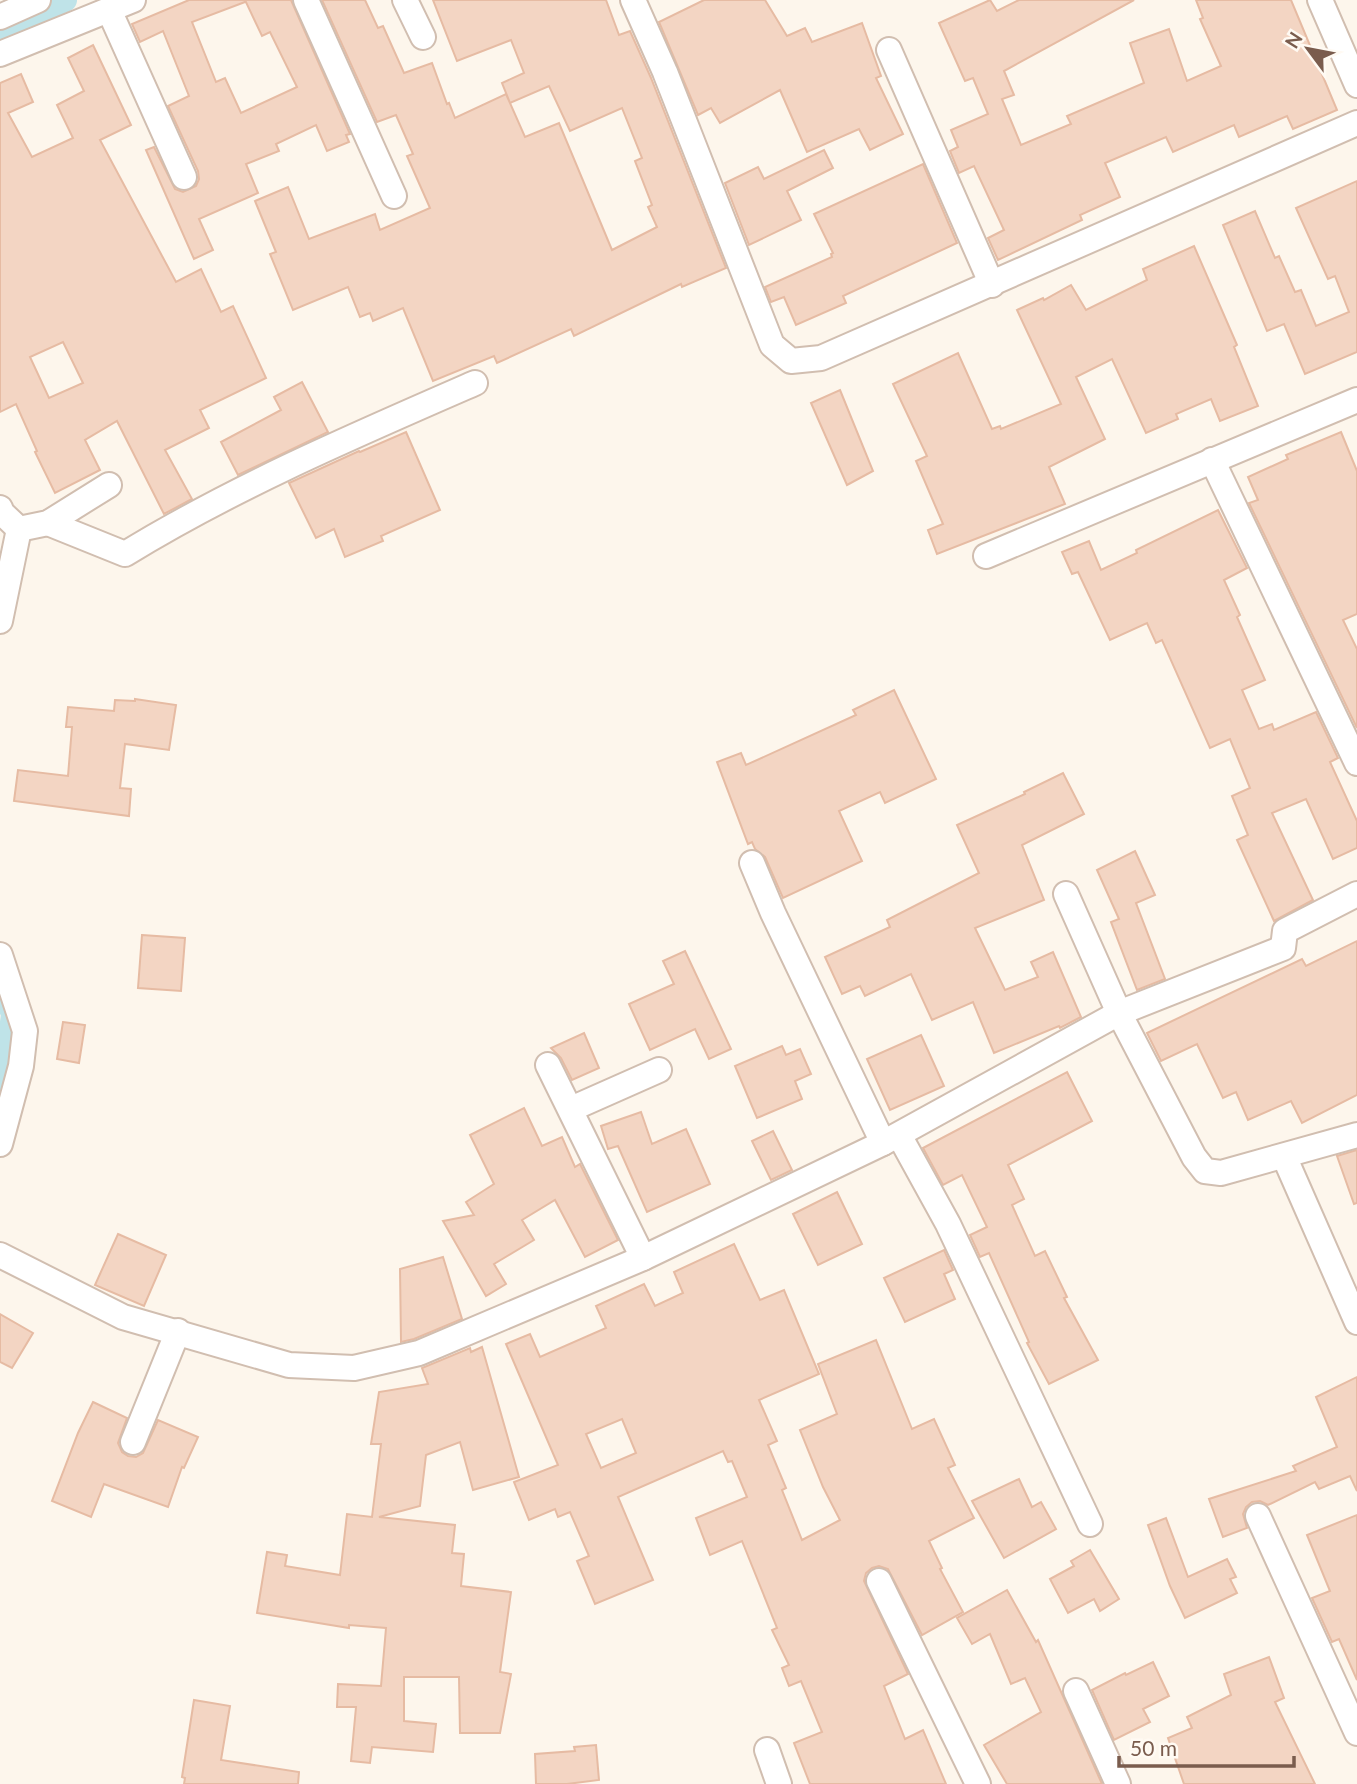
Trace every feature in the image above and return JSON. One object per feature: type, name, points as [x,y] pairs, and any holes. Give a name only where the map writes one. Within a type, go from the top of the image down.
[{"type":"street","points":[[0,17],[38,0]]},
{"type":"street","points":[[0,54],[133,0]]},
{"type":"street","points":[[306,0],[394,196]]},
{"type":"street","points":[[405,0],[423,37]]},
{"type":"street","points":[[633,0],[665,72],[772,345],[791,361],[821,358],[1357,123]]},
{"type":"street","points":[[1320,0],[1357,85]]},
{"type":"street","points":[[109,10],[184,177]]},
{"type":"street","points":[[889,50],[992,285]]},
{"type":"street","points":[[48,523],[125,554],[173,524],[313,455],[475,383]]},
{"type":"street","points":[[986,556],[1212,460],[1354,410]]},
{"type":"street","points":[[1212,460],[1357,764]]},
{"type":"street","points":[[19,528],[48,523],[108,485]]},
{"type":"street","points":[[0,508],[19,528]]},
{"type":"street","points":[[0,621],[19,528]]},
{"type":"street","points":[[752,863],[773,913],[891,1139],[948,1224],[1090,1524]]},
{"type":"street","points":[[1066,894],[1119,1013],[1194,1157],[1205,1171],[1221,1173],[1357,1135]]},
{"type":"street","points":[[0,1255],[122,1317],[289,1365],[354,1368],[419,1353],[643,1258],[891,1139],[1119,1013],[1283,948],[1285,932],[1357,894]]},
{"type":"street","points":[[0,955],[25,1031],[21,1066],[0,1144]]},
{"type":"street","points":[[548,1065],[643,1258]]},
{"type":"street","points":[[570,1108],[659,1070]]},
{"type":"street","points":[[1284,1156],[1357,1322]]},
{"type":"street","points":[[132,1442],[178,1331]]},
{"type":"street","points":[[1258,1516],[1357,1733]]},
{"type":"street","points":[[879,1581],[978,1784]]},
{"type":"street","points":[[1076,1691],[1118,1784]]},
{"type":"street","points":[[767,1750],[779,1784]]},
{"type":"building","points":[[189,0],[245,0],[291,0],[350,134],[346,135],[349,142],[327,151],[316,125],[276,144],[279,151],[246,164],[258,193],[199,219],[213,250],[194,259],[146,150],[154,147],[175,189],[183,192],[196,186],[198,171],[168,106],[189,96],[163,31],[140,42],[132,24]],"holes":[[[245,0],[262,36],[270,32],[297,87],[241,113],[225,78],[216,82],[192,22]]]},
{"type":"building","points":[[322,0],[365,0],[378,28],[383,26],[404,73],[432,63],[455,118],[506,94],[525,137],[559,123],[612,250],[657,227],[648,207],[652,205],[635,161],[642,158],[622,108],[570,131],[549,86],[510,103],[502,83],[524,73],[511,40],[457,61],[433,0],[606,0],[619,35],[630,31],[726,268],[682,287],[681,284],[574,336],[571,329],[497,363],[494,356],[433,381],[403,308],[373,321],[370,313],[360,317],[348,287],[293,310],[270,254],[276,252],[255,201],[288,187],[309,239],[375,214],[380,230],[430,208],[407,156],[413,154],[396,115],[377,122]]},
{"type":"building","points":[[704,0],[765,0],[787,36],[805,28],[812,42],[862,23],[881,76],[876,78],[903,134],[870,150],[859,129],[807,152],[780,90],[720,123],[711,108],[698,115],[659,22]]},
{"type":"building","points":[[990,0],[997,11],[1019,0],[1134,0],[1004,71],[1014,95],[1002,99],[1021,145],[1071,124],[1067,116],[1144,83],[1130,43],[1169,29],[1187,81],[1221,66],[1200,19],[1203,18],[1196,0],[1291,0],[1337,110],[1293,129],[1287,116],[1239,137],[1234,125],[1173,152],[1166,137],[1105,163],[1120,197],[1080,215],[1082,220],[998,260],[988,238],[1004,230],[974,166],[959,173],[950,151],[958,147],[951,130],[988,114],[973,78],[965,81],[939,23]]},
{"type":"building","points":[[93,45],[131,125],[100,140],[176,282],[201,269],[221,312],[233,306],[266,378],[200,410],[209,428],[165,450],[192,499],[164,514],[117,421],[85,440],[100,470],[55,493],[16,404],[0,412],[0,83],[21,74],[33,102],[8,113],[32,157],[73,138],[57,105],[84,91],[68,58]],"holes":[[[63,342],[83,383],[49,398],[30,357]]]},
{"type":"building","points":[[824,150],[833,168],[787,191],[801,220],[749,245],[725,183],[758,167],[764,179]]},
{"type":"building","points":[[923,164],[957,243],[843,296],[846,303],[796,325],[784,297],[771,302],[765,287],[832,257],[833,253],[814,214]]},
{"type":"building","points":[[1357,181],[1357,352],[1305,374],[1284,324],[1267,331],[1223,225],[1255,211],[1275,258],[1279,256],[1295,292],[1301,290],[1316,326],[1349,312],[1335,276],[1328,279],[1296,208]]},
{"type":"building","points":[[1194,246],[1237,345],[1234,347],[1258,406],[1220,421],[1211,399],[1176,414],[1178,419],[1146,433],[1112,359],[1076,377],[1105,439],[1049,467],[1065,504],[937,554],[928,530],[943,524],[916,461],[927,456],[893,384],[958,353],[992,429],[1000,426],[1001,429],[1061,404],[1017,310],[1043,298],[1044,300],[1071,285],[1086,310],[1147,280],[1143,269]]},
{"type":"building","points":[[302,382],[328,432],[238,475],[221,442],[281,410],[274,397]]},
{"type":"building","points":[[840,390],[873,471],[847,485],[811,403]]},
{"type":"building","points":[[406,432],[440,510],[381,536],[383,541],[345,557],[334,529],[316,538],[289,483]]},
{"type":"building","points":[[1341,432],[1357,471],[1357,614],[1343,620],[1357,649],[1357,728],[1249,503],[1258,500],[1248,477],[1288,459],[1286,455]]},
{"type":"building","points":[[1218,510],[1247,568],[1224,580],[1265,680],[1242,690],[1259,729],[1272,724],[1274,730],[1316,712],[1338,758],[1330,762],[1357,821],[1357,848],[1333,859],[1306,799],[1272,813],[1313,900],[1274,921],[1237,840],[1248,835],[1232,796],[1250,788],[1230,739],[1210,748],[1162,640],[1156,643],[1147,623],[1110,640],[1078,572],[1072,574],[1062,552],[1089,541],[1101,570]]},
{"type":"building","points":[[894,690],[936,779],[885,803],[880,792],[839,811],[862,861],[783,898],[765,857],[755,849],[752,842],[748,844],[717,762],[741,753],[746,765],[856,715],[853,710]]},
{"type":"building","points":[[135,699],[176,705],[169,750],[125,744],[120,788],[131,789],[129,816],[14,801],[18,770],[68,776],[72,727],[66,727],[68,707],[114,711],[115,700]]},
{"type":"building","points":[[1063,773],[1084,814],[1022,845],[1044,900],[975,928],[1005,990],[1038,977],[1031,962],[1053,952],[1081,1017],[1060,1028],[1059,1026],[994,1053],[973,1002],[932,1020],[911,974],[865,996],[860,986],[842,994],[825,957],[890,927],[887,920],[979,873],[957,825],[1025,794],[1024,792]]},
{"type":"building","points":[[1135,851],[1155,895],[1136,903],[1165,979],[1137,990],[1111,922],[1119,919],[1097,870]]},
{"type":"building","points":[[142,935],[185,938],[181,991],[138,988]]},
{"type":"building","points":[[1357,941],[1357,1095],[1302,1123],[1291,1101],[1248,1120],[1236,1092],[1223,1098],[1197,1044],[1161,1061],[1147,1033],[1302,959],[1306,966]]},
{"type":"building","points":[[685,951],[731,1049],[709,1059],[695,1029],[650,1050],[629,1004],[674,984],[663,961]]},
{"type":"building","points":[[63,1022],[85,1025],[79,1063],[57,1059]]},
{"type":"building","points":[[584,1033],[599,1068],[572,1080],[561,1058],[551,1048]]},
{"type":"building","points":[[921,1035],[944,1086],[890,1110],[867,1059]]},
{"type":"building","points":[[782,1046],[786,1055],[800,1049],[811,1074],[795,1081],[802,1099],[757,1118],[735,1066]]},
{"type":"building","points":[[1067,1072],[1092,1121],[1008,1165],[1024,1199],[1012,1205],[1035,1256],[1045,1251],[1067,1297],[1064,1298],[1098,1360],[1049,1384],[1027,1343],[1029,1342],[989,1253],[980,1257],[970,1235],[987,1227],[962,1175],[943,1185],[923,1148]]},
{"type":"building","points":[[524,1108],[542,1146],[562,1137],[575,1167],[580,1164],[618,1240],[585,1257],[555,1200],[522,1220],[534,1240],[494,1264],[506,1284],[486,1296],[443,1221],[474,1215],[466,1202],[494,1184],[470,1135]]},
{"type":"building","points":[[641,1112],[652,1144],[686,1129],[710,1184],[647,1212],[618,1146],[608,1149],[601,1126]]},
{"type":"building","points":[[773,1131],[792,1170],[771,1180],[752,1141]]},
{"type":"building","points":[[1357,1150],[1357,1203],[1354,1204],[1337,1156]]},
{"type":"building","points":[[837,1192],[862,1244],[818,1265],[793,1214]]},
{"type":"building","points":[[118,1234],[166,1255],[144,1306],[95,1285]]},
{"type":"building","points":[[734,1244],[760,1300],[784,1290],[819,1374],[759,1400],[777,1441],[768,1445],[786,1488],[782,1490],[802,1540],[840,1520],[823,1487],[800,1430],[837,1414],[818,1364],[876,1340],[912,1429],[934,1419],[955,1465],[948,1468],[974,1518],[929,1541],[942,1568],[940,1569],[963,1612],[922,1635],[888,1569],[879,1566],[872,1568],[866,1573],[864,1581],[908,1674],[884,1686],[905,1739],[923,1730],[946,1784],[810,1784],[794,1743],[822,1732],[801,1681],[789,1686],[782,1668],[789,1665],[772,1630],[777,1628],[742,1541],[710,1555],[696,1518],[747,1497],[732,1461],[728,1462],[723,1451],[618,1497],[653,1580],[595,1604],[577,1561],[589,1556],[570,1512],[558,1517],[555,1509],[529,1520],[514,1482],[558,1465],[506,1344],[530,1334],[540,1357],[606,1328],[596,1306],[644,1284],[655,1306],[683,1293],[674,1272]],"holes":[[[622,1419],[636,1453],[601,1468],[586,1434]]]},
{"type":"building","points":[[944,1250],[953,1270],[944,1274],[955,1299],[905,1322],[884,1278]]},
{"type":"building","points":[[443,1257],[462,1319],[401,1342],[400,1269]]},
{"type":"building","points":[[0,1314],[33,1333],[12,1368],[0,1362]]},
{"type":"building","points":[[482,1347],[519,1477],[473,1490],[460,1442],[426,1455],[420,1506],[379,1517],[455,1525],[452,1553],[464,1554],[461,1586],[511,1592],[500,1672],[511,1674],[500,1733],[460,1733],[459,1677],[404,1677],[404,1721],[436,1724],[433,1752],[372,1747],[370,1763],[351,1761],[356,1707],[337,1707],[338,1684],[381,1686],[386,1628],[349,1625],[349,1628],[257,1613],[267,1552],[287,1555],[285,1566],[340,1575],[347,1514],[372,1517],[381,1444],[371,1444],[379,1392],[428,1384],[422,1368],[470,1348],[471,1352]]},
{"type":"building","points":[[1357,1377],[1357,1491],[1350,1476],[1319,1489],[1315,1482],[1268,1505],[1260,1501],[1252,1502],[1243,1514],[1247,1528],[1223,1537],[1209,1499],[1296,1471],[1293,1466],[1337,1447],[1316,1397]]},
{"type":"building","points":[[93,1402],[127,1418],[118,1443],[122,1452],[128,1456],[136,1457],[143,1453],[158,1420],[198,1437],[184,1468],[182,1467],[168,1507],[104,1484],[91,1517],[52,1501]]},
{"type":"building","points":[[1019,1479],[1032,1507],[1041,1502],[1056,1529],[1004,1558],[972,1501]]},
{"type":"building","points":[[1357,1515],[1357,1680],[1339,1639],[1332,1642],[1312,1598],[1330,1591],[1307,1535]]},
{"type":"building","points":[[1166,1518],[1188,1577],[1227,1559],[1236,1577],[1230,1579],[1237,1593],[1185,1618],[1170,1586],[1148,1525]]},
{"type":"building","points":[[1090,1550],[1119,1599],[1100,1611],[1094,1599],[1068,1613],[1050,1579],[1074,1566],[1071,1561]]},
{"type":"building","points":[[1007,1590],[1036,1642],[1038,1640],[1102,1784],[1007,1784],[984,1745],[1041,1712],[1025,1678],[1011,1684],[990,1634],[972,1644],[957,1618]]},
{"type":"building","points":[[1269,1657],[1284,1698],[1275,1702],[1315,1784],[1184,1784],[1168,1738],[1192,1728],[1187,1717],[1231,1695],[1224,1674]]},
{"type":"building","points":[[1153,1662],[1169,1696],[1143,1709],[1150,1722],[1114,1740],[1092,1690]]},
{"type":"building","points":[[194,1700],[230,1706],[221,1760],[299,1772],[298,1784],[184,1784],[185,1778],[182,1777]]},
{"type":"building","points":[[596,1745],[599,1780],[536,1784],[535,1754],[575,1751],[574,1747]]},
{"type":"waterway","points":[[0,31],[65,0]]},
{"type":"waterway","points":[[0,1085],[7,1064],[13,1014],[6,996]]}]
